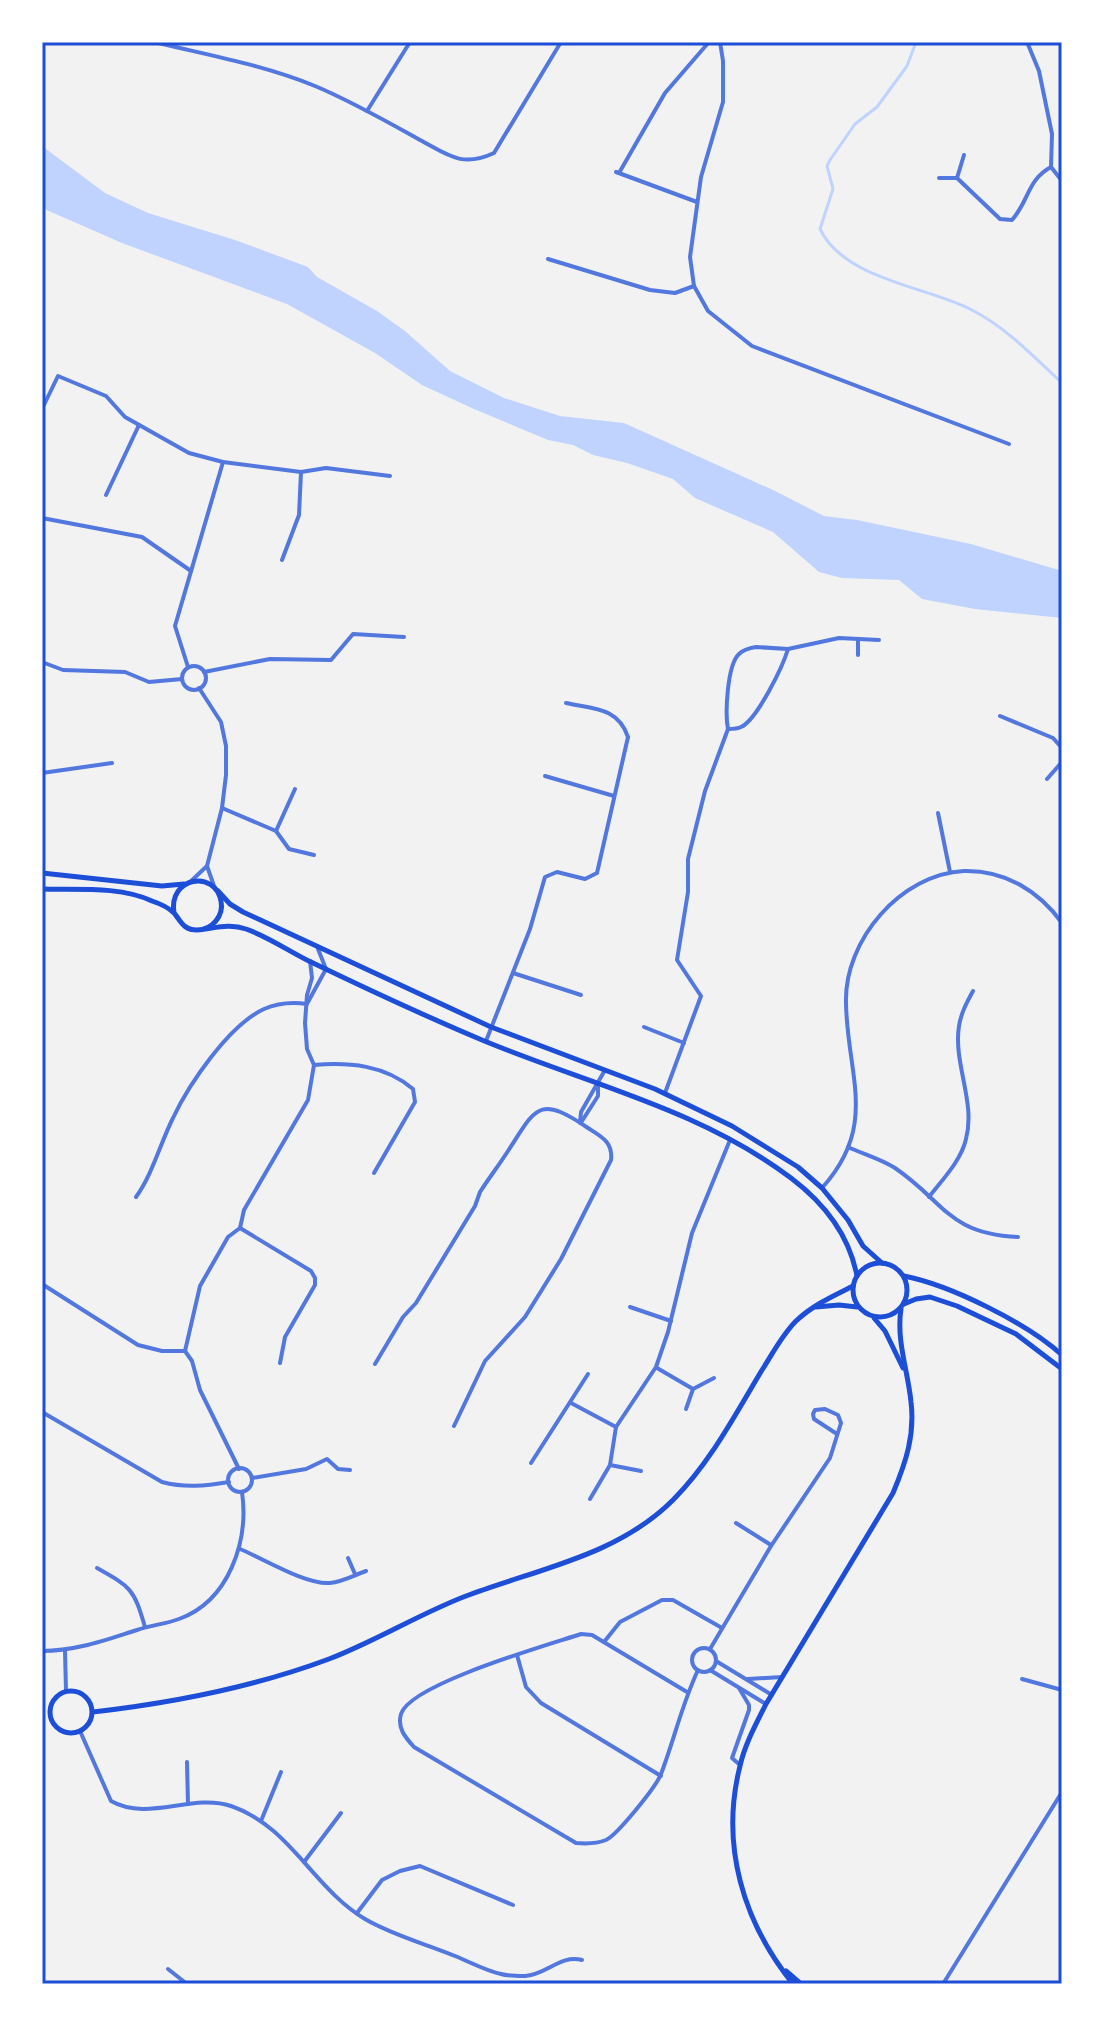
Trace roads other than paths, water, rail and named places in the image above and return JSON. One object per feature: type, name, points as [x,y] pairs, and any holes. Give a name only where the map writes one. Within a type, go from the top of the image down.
[{"type":"main road","points":[[42,873],[162,886],[203,881],[243,912],[318,948],[491,1027],[665,1093],[753,1138],[798,1167],[822,1188],[848,1220],[863,1246],[882,1263]]},
{"type":"main road","points":[[174,913],[174,896],[187,883]]},
{"type":"main road","points":[[42,889],[132,894],[154,901],[174,913],[185,927],[205,929],[229,925],[246,929],[326,969],[486,1041],[673,1113],[730,1140],[783,1172],[825,1210],[849,1245],[857,1276]]},
{"type":"main road","points":[[205,929],[221,913],[222,906],[216,890]]},
{"type":"main road","points":[[793,1984],[773,1959],[754,1925],[736,1868],[732,1815],[740,1765],[766,1704],[893,1493],[904,1468],[912,1431],[911,1400],[900,1333],[902,1306],[908,1290],[904,1276],[894,1266],[882,1263],[867,1266],[857,1276],[853,1286],[852,1293],[858,1307]]},
{"type":"main road","points":[[904,1276],[921,1279],[1012,1319],[1062,1355]]},
{"type":"main road","points":[[93,1712],[146,1705],[304,1668],[333,1658],[443,1605],[579,1558],[613,1543],[655,1516],[692,1479],[781,1339],[799,1318],[825,1299],[853,1286]]},
{"type":"main road","points":[[873,1317],[888,1317],[916,1299],[930,1297],[957,1306],[1016,1334],[1062,1369]]},
{"type":"main road","points":[[814,1307],[858,1307],[873,1317],[885,1331],[906,1376]]},
{"type":"main road","points":[[73,1690],[84,1695],[93,1712],[90,1722],[80,1731],[71,1733],[59,1729],[50,1714],[52,1702],[66,1691],[73,1690]]},
{"type":"main road","points":[[42,1714],[50,1714]]},
{"type":"main road","points":[[773,1959],[801,1984]]},
{"type":"street","points":[[154,42],[269,70],[315,86],[456,160],[478,160],[494,153],[561,42]]},
{"type":"street","points":[[367,111],[410,42]]},
{"type":"street","points":[[697,202],[618,173],[665,93],[709,42]]},
{"type":"street","points":[[720,42],[723,102],[701,177],[690,257],[694,286],[708,311],[752,346],[1009,444]]},
{"type":"street","points":[[1027,42],[1039,71],[1052,134],[1051,167],[1062,181]]},
{"type":"street","points":[[1052,134],[1062,133]]},
{"type":"street","points":[[957,178],[964,155]]},
{"type":"street","points":[[939,178],[957,178],[1000,219],[1012,220],[1019,212],[1036,175],[1051,167]]},
{"type":"street","points":[[548,259],[650,290],[675,293],[694,286]]},
{"type":"street","points":[[42,409],[58,376],[106,396],[125,417],[189,453],[223,462],[301,472],[326,468],[390,476]]},
{"type":"street","points":[[106,495],[139,425]]},
{"type":"street","points":[[182,679],[188,667],[175,626],[223,462]]},
{"type":"street","points":[[282,560],[299,515],[301,472]]},
{"type":"street","points":[[42,518],[142,537],[192,571]]},
{"type":"street","points":[[188,667],[197,667],[204,672],[270,659],[331,660],[353,634],[404,637]]},
{"type":"street","points":[[665,1093],[701,996],[677,960],[688,892],[688,859],[705,791],[728,729],[725,712],[734,660],[739,653],[756,647],[788,649],[839,638],[879,640]]},
{"type":"street","points":[[858,639],[858,655]]},
{"type":"street","points":[[728,729],[741,727],[749,720],[782,669],[788,649]]},
{"type":"street","points":[[42,662],[63,670],[125,672],[149,682],[182,679]]},
{"type":"street","points":[[199,688],[205,680],[204,672]]},
{"type":"street","points":[[182,679],[188,688],[199,688]]},
{"type":"street","points":[[199,688],[221,722],[226,746],[222,808],[207,866],[216,890]]},
{"type":"street","points":[[486,1041],[530,929],[545,877],[557,872],[585,879],[597,873],[628,737],[622,721],[611,714],[566,703]]},
{"type":"street","points":[[1000,716],[1053,738],[1062,748]]},
{"type":"street","points":[[1047,779],[1062,762]]},
{"type":"street","points":[[42,773],[112,763]]},
{"type":"street","points":[[545,776],[614,796]]},
{"type":"street","points":[[276,831],[295,789]]},
{"type":"street","points":[[222,808],[276,831],[289,849],[314,855]]},
{"type":"street","points":[[938,813],[950,872]]},
{"type":"street","points":[[187,883],[207,866]]},
{"type":"street","points":[[822,1188],[848,1147],[854,1129],[858,1097],[845,1001],[853,962],[886,908],[917,884],[950,872],[971,871],[1002,876],[1030,890],[1062,923]]},
{"type":"street","points":[[307,1004],[326,969],[318,948]]},
{"type":"street","points":[[239,1469],[200,1390],[191,1359],[185,1351],[197,1293],[204,1277],[228,1237],[240,1228],[244,1210],[306,1105],[314,1065],[307,1049],[307,995],[312,978],[310,961]]},
{"type":"street","points":[[513,973],[581,995]]},
{"type":"street","points":[[929,1197],[958,1158],[967,1139],[968,1112],[958,1037],[962,1013],[973,991]]},
{"type":"street","points":[[136,1197],[146,1183],[172,1119],[217,1050],[253,1015],[267,1007],[307,1004]]},
{"type":"street","points":[[644,1027],[684,1043]]},
{"type":"street","points":[[314,1065],[345,1063],[368,1067],[413,1089],[415,1102],[374,1173]]},
{"type":"street","points":[[580,1123],[598,1096],[598,1084],[605,1070]]},
{"type":"street","points":[[375,1364],[403,1317],[416,1303],[486,1183],[529,1117],[537,1111],[548,1109],[566,1114],[608,1141],[611,1160],[561,1259],[525,1317],[485,1361],[454,1426]]},
{"type":"street","points":[[590,1499],[610,1465],[616,1427],[656,1367],[671,1321],[692,1233],[730,1140]]},
{"type":"street","points":[[848,1147],[894,1167],[943,1211],[977,1231],[992,1236],[1018,1237]]},
{"type":"street","points":[[240,1228],[311,1271],[315,1278],[315,1285],[285,1337],[280,1363]]},
{"type":"street","points":[[42,1284],[138,1345],[162,1351],[185,1351]]},
{"type":"street","points":[[630,1307],[671,1321]]},
{"type":"street","points":[[656,1367],[693,1389]]},
{"type":"street","points":[[531,1463],[588,1374]]},
{"type":"street","points":[[686,1409],[693,1389],[714,1378]]},
{"type":"street","points":[[571,1403],[616,1427]]},
{"type":"street","points":[[710,1649],[771,1546],[830,1458],[841,1423],[838,1415],[825,1409],[815,1410],[814,1419],[837,1434]]},
{"type":"street","points":[[42,1412],[162,1482],[178,1486],[203,1486],[229,1482]]},
{"type":"street","points":[[252,1478],[306,1469],[327,1459],[338,1469],[350,1470]]},
{"type":"street","points":[[610,1465],[641,1471]]},
{"type":"street","points":[[239,1469],[249,1472],[252,1478],[251,1486],[242,1492],[235,1491],[229,1482],[231,1473],[239,1469]]},
{"type":"street","points":[[42,1651],[84,1648],[145,1627],[179,1620],[200,1608],[215,1594],[240,1549],[245,1509],[242,1492]]},
{"type":"street","points":[[736,1523],[771,1546]]},
{"type":"street","points":[[240,1549],[318,1583],[332,1583],[366,1571]]},
{"type":"street","points":[[348,1558],[355,1575]]},
{"type":"street","points":[[97,1568],[127,1585],[137,1599],[145,1627]]},
{"type":"street","points":[[604,1642],[620,1622],[662,1600],[673,1600],[722,1628]]},
{"type":"street","points":[[687,1692],[592,1635],[581,1634],[462,1674],[408,1702],[401,1713],[399,1726],[414,1747],[576,1843],[592,1844],[610,1839],[661,1776],[687,1692],[698,1670]]},
{"type":"street","points":[[698,1670],[693,1663],[694,1654],[700,1649],[710,1649],[715,1654],[716,1661],[710,1670]]},
{"type":"street","points":[[65,1651],[66,1691]]},
{"type":"street","points":[[517,1655],[526,1687],[541,1703],[661,1776]]},
{"type":"street","points":[[716,1661],[772,1695]]},
{"type":"street","points":[[698,1670],[710,1670],[766,1704]]},
{"type":"street","points":[[745,1679],[783,1677]]},
{"type":"street","points":[[1022,1679],[1062,1690]]},
{"type":"street","points":[[739,1688],[749,1705],[732,1758],[740,1765]]},
{"type":"street","points":[[80,1731],[111,1801],[136,1808],[203,1802],[227,1805],[271,1826],[337,1899],[366,1919],[501,1974],[534,1975],[566,1960],[582,1960]]},
{"type":"street","points":[[187,1762],[188,1804]]},
{"type":"street","points":[[261,1821],[281,1772]]},
{"type":"street","points":[[943,1984],[1062,1792]]},
{"type":"street","points":[[304,1862],[341,1813]]},
{"type":"street","points":[[357,1913],[382,1880],[420,1866],[513,1905]]},
{"type":"street","points":[[168,1969],[187,1984]]},
{"type":"water","points":[[42,146],[105,193],[148,213],[308,267],[317,277],[377,311],[405,331],[450,371],[504,398],[560,416],[624,423],[824,516],[971,544],[1062,571],[1062,618],[975,609],[922,599],[899,580],[842,578],[819,572],[773,532],[695,498],[673,479],[593,455],[573,445],[548,440],[474,409],[422,385],[375,353],[287,304],[122,243],[42,208]]},
{"type":"waterway","points":[[916,42],[907,66],[877,107],[855,124],[830,160],[827,166],[833,189],[820,229],[831,246],[866,270],[983,316],[1019,343],[1062,383]]}]
